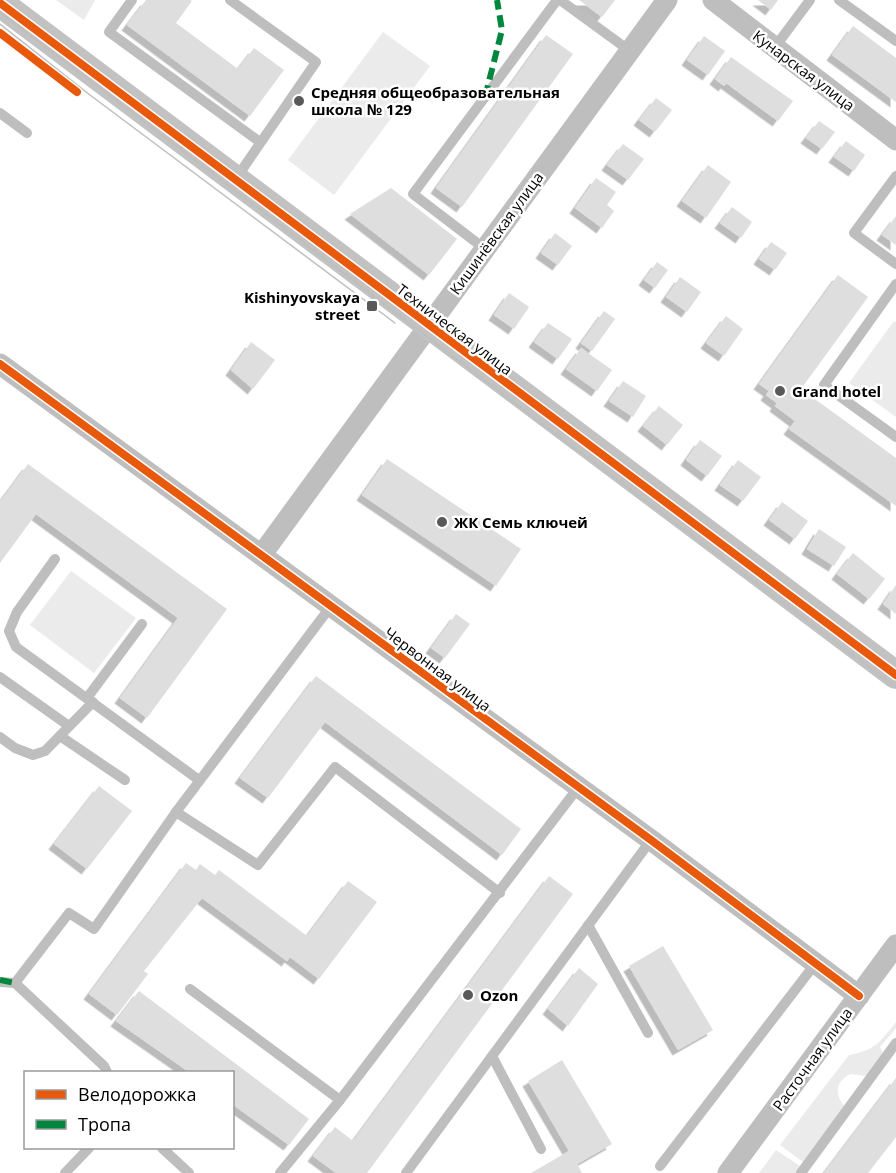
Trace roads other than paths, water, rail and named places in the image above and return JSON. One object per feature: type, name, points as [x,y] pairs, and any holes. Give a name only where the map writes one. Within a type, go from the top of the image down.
[{"type":"street","name":"Кишинёвская улица","points":[[262,554],[667,0]]},
{"type":"street","name":"Кунарская улица","points":[[713,0],[896,140]]},
{"type":"street","name":"Техническая улица","points":[[0,3],[896,675]]},
{"type":"street","name":"Червонная улица","points":[[0,364],[262,554],[577,789],[651,840],[859,996]]},
{"type":"street","name":"Расточная улица","points":[[728,1173],[859,996],[893,956]]},
{"type":"lane","points":[[132,0],[108,32],[260,142]]},
{"type":"lane","points":[[230,0],[316,62],[235,180]]},
{"type":"lane","points":[[485,249],[413,194],[558,0],[630,51]]},
{"type":"lane","points":[[775,47],[810,0]]},
{"type":"lane","points":[[839,0],[896,41]]},
{"type":"lane","points":[[0,114],[27,133]]},
{"type":"lane","points":[[896,176],[854,233],[896,264]]},
{"type":"lane","points":[[896,284],[824,385],[896,437]]},
{"type":"lane","points":[[55,559],[17,612],[9,631],[16,647],[199,780]]},
{"type":"lane","points":[[15,983],[69,913],[94,929],[199,780],[330,606]]},
{"type":"lane","points":[[0,737],[15,748],[33,755],[45,751],[90,700],[142,624]]},
{"type":"lane","points":[[0,677],[69,726]]},
{"type":"lane","points":[[60,735],[125,780]]},
{"type":"lane","points":[[176,812],[258,865],[334,767],[500,893]]},
{"type":"lane","points":[[280,1173],[340,1100],[577,789]]},
{"type":"lane","points":[[406,1173],[651,840]]},
{"type":"lane","points":[[588,925],[648,1033]]},
{"type":"lane","points":[[660,1166],[815,964]]},
{"type":"lane","points":[[0,982],[15,983],[104,1066],[106,1071]]},
{"type":"lane","points":[[190,989],[340,1100]]},
{"type":"lane","points":[[801,1173],[896,1043]]},
{"type":"lane","points":[[492,1056],[541,1149]]},
{"type":"lane","points":[[65,1173],[88,1149]]},
{"type":"lane","points":[[163,1149],[189,1173]]},
{"type":"tram line","points":[[0,12],[529,414],[896,687]]},
{"type":"tram line","points":[[0,24],[90,95],[395,323]]},
{"type":"place","name":"Средняя общеобразовательная школа № 129","points":[[299,101]]},
{"type":"place","name":"Kishinyovskaya street","points":[[372,306]]},
{"type":"place","name":"Grand hotel","points":[[780,391]]},
{"type":"place","name":"ЖК Семь ключей","points":[[442,522]]},
{"type":"place","name":"Ozon","points":[[468,995]]}]
